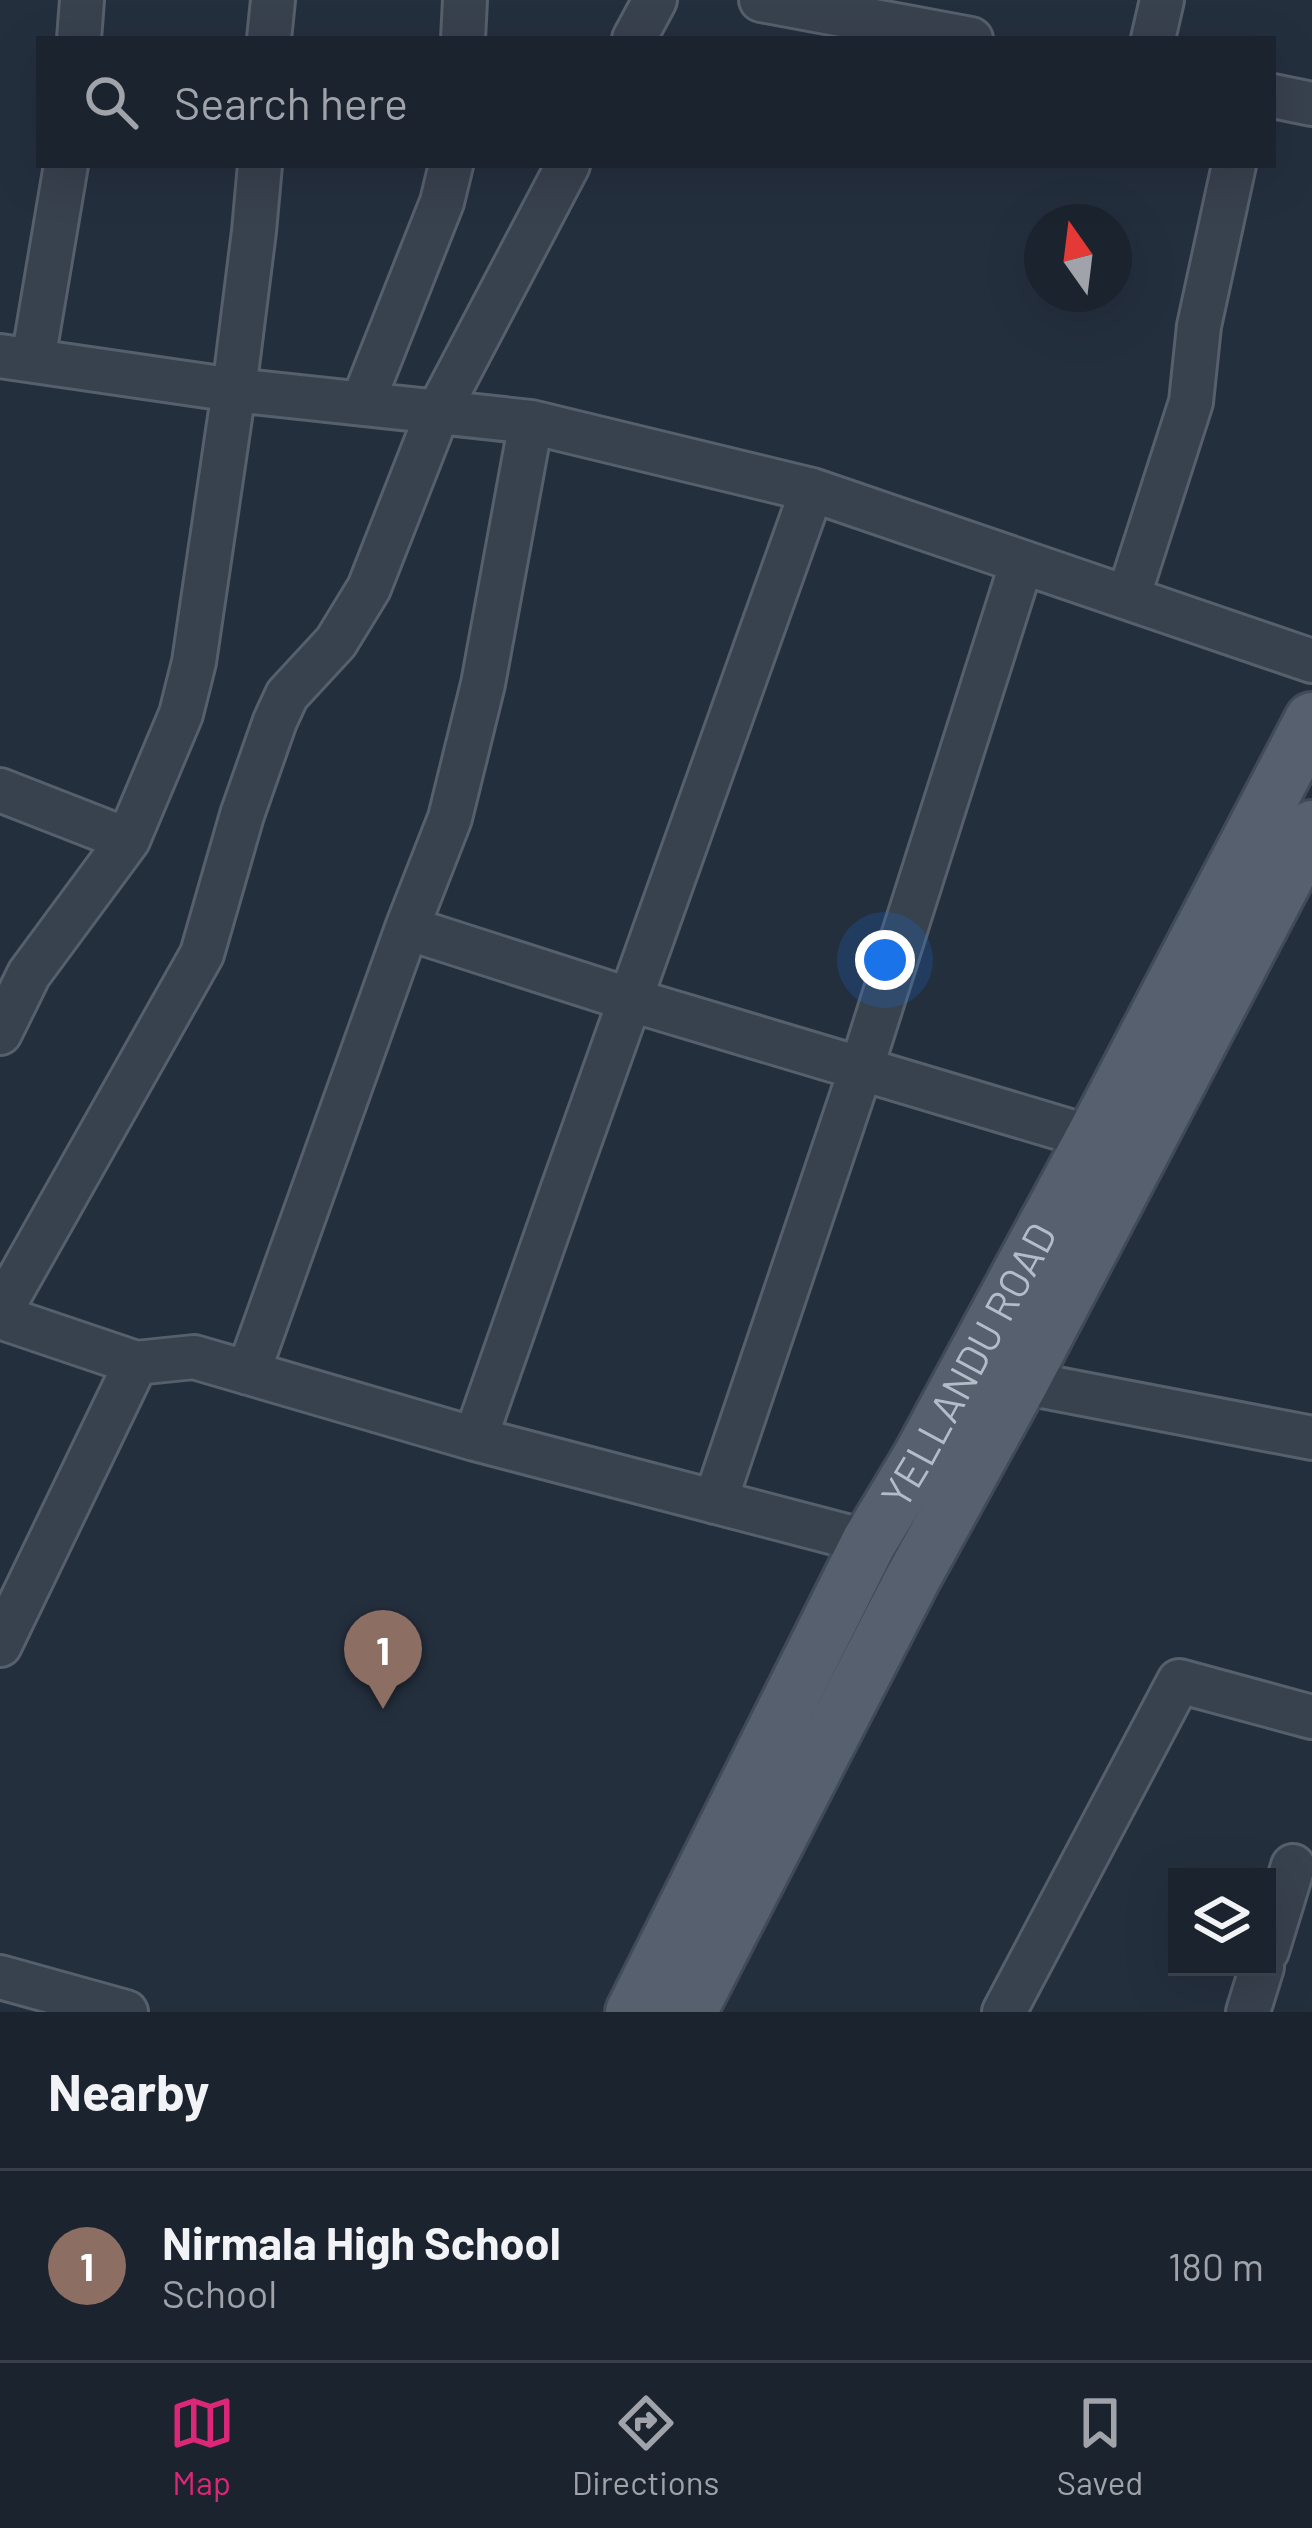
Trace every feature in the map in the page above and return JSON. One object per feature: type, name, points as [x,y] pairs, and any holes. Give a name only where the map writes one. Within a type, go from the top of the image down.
[{"type":"main road","name":"YELLANDU ROAD","points":[[689,2012],[913,1578],[943,1469],[1094,1138],[1312,720]]},
{"type":"main road","name":"YELLANDU ROAD","points":[[632,2012],[869,1543],[1021,1382],[1312,828]]},
{"type":"street","points":[[79,36],[82,0]]},
{"type":"street","points":[[269,36],[272,0]]},
{"type":"street","points":[[463,36],[466,0]]},
{"type":"street","points":[[636,36],[655,0]]},
{"type":"street","points":[[761,0],[946,23]]},
{"type":"street","points":[[1154,36],[1162,0]]},
{"type":"street","points":[[1276,97],[1312,104]]},
{"type":"street","points":[[65,168],[17,358],[233,390],[531,422],[812,490],[1312,662]]},
{"type":"street","points":[[0,1034],[15,968],[128,840],[181,714],[194,662],[260,168]]},
{"type":"street","points":[[362,404],[451,168]]},
{"type":"street","points":[[566,168],[438,412],[369,587],[336,642],[287,695],[242,815],[202,954],[0,1315],[136,1363],[194,1357],[475,1439],[869,1543]]},
{"type":"street","points":[[1128,598],[1191,402],[1199,326],[1233,168]]},
{"type":"street","points":[[248,1372],[450,818],[483,684],[531,422]]},
{"type":"street","points":[[475,1439],[812,490]]},
{"type":"street","points":[[715,1502],[861,1069],[1022,562]]},
{"type":"street","points":[[0,790],[128,840]]},
{"type":"street","points":[[407,928],[1094,1138]]},
{"type":"street","points":[[0,1645],[136,1363]]},
{"type":"street","points":[[1021,1382],[1312,1438]]},
{"type":"street","points":[[1004,2012],[1180,1681],[1312,1717]]},
{"type":"street","points":[[1276,1922],[1293,1866]]},
{"type":"street","points":[[1248,2012],[1259,1976]]},
{"type":"street","points":[[0,1977],[40,2001],[126,2012]]},
{"type":"place","name":"Nirmala High School","points":[[383,1709]]}]
